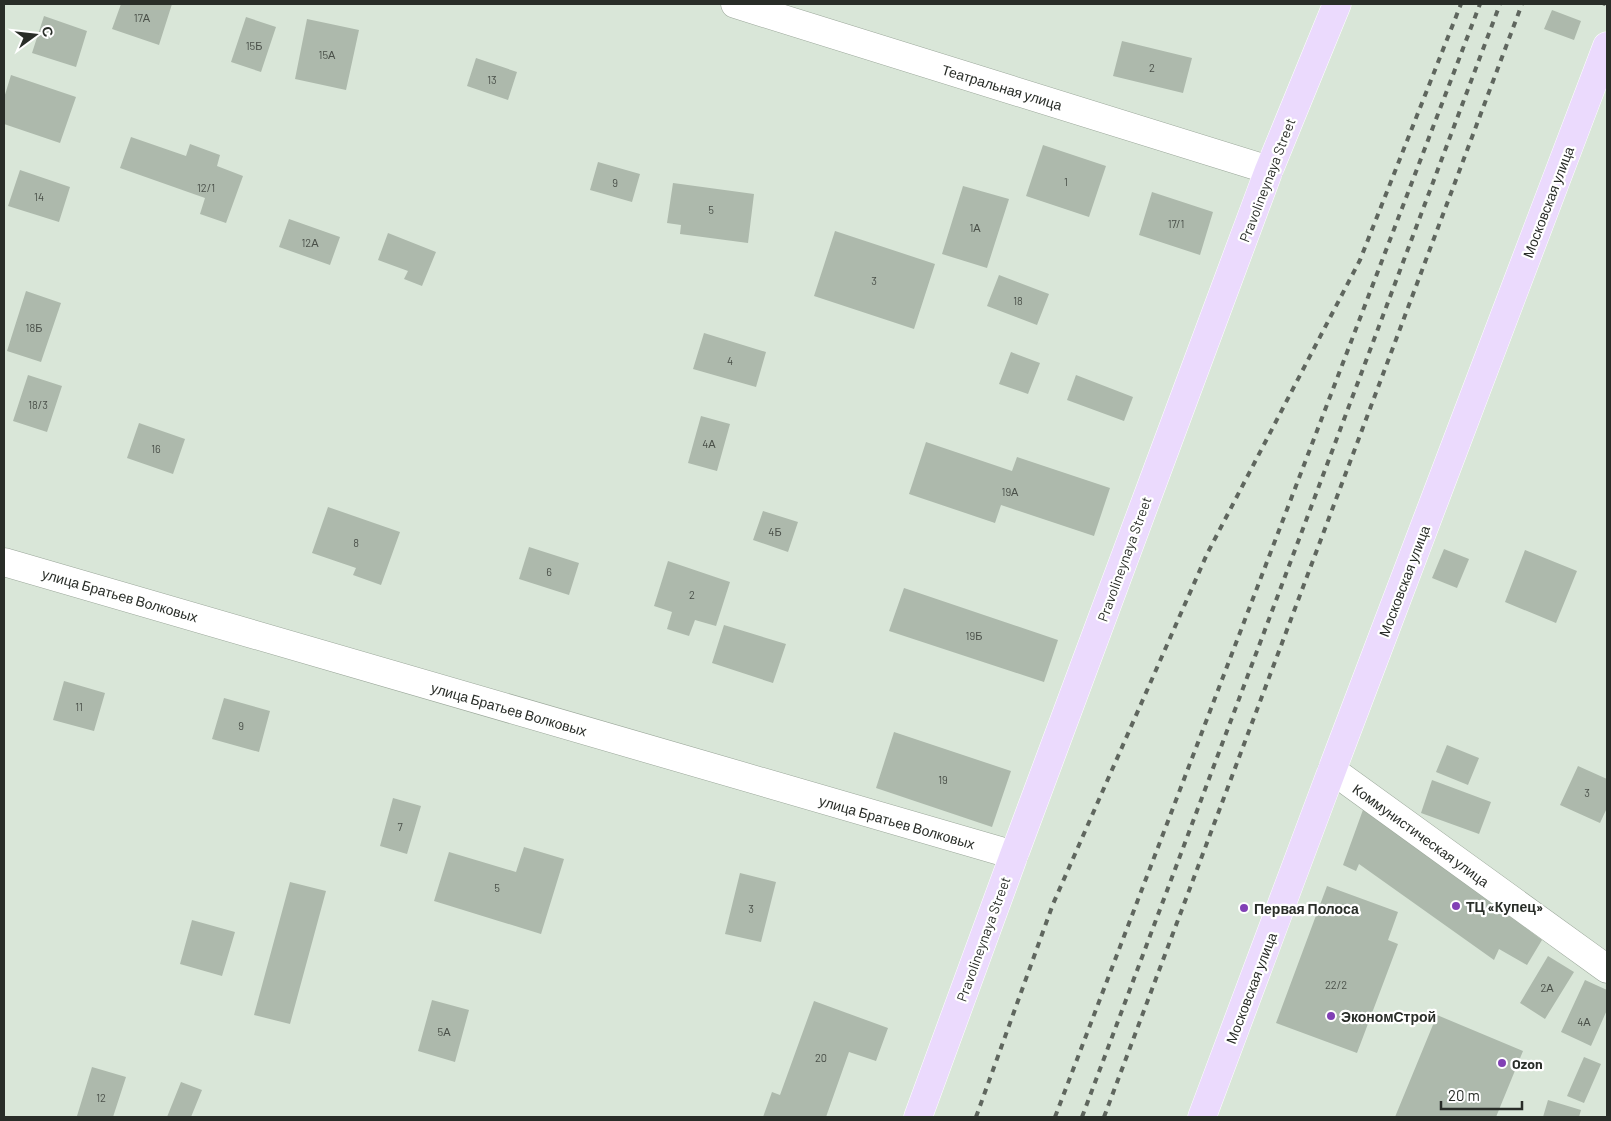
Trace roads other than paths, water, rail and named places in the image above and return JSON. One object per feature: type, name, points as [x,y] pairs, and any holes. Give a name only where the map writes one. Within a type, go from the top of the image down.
[{"type":"main road","name":"Pravolineynaya Street","points":[[918,1117],[1269,170],[1337,4]]},
{"type":"main road","name":"Московская улица","points":[[1202,1117],[1607,46]]},
{"type":"street","name":"Театральная улица","points":[[735,4],[1269,170]]},
{"type":"street","name":"улица Братьев Волковых","points":[[4,562],[1014,855]]},
{"type":"street","name":"Коммунистическая улица","points":[[1332,770],[1607,969]]},
{"type":"railway","points":[[976,1117],[1053,904],[1207,554],[1360,260],[1461,4]]},
{"type":"railway","points":[[1055,1117],[1480,4]]},
{"type":"railway","points":[[1082,1117],[1500,4]]},
{"type":"railway","points":[[1104,1117],[1522,4]]},
{"type":"place","name":"ТЦ «Купец»","points":[[1456,906]]},
{"type":"place","name":"Первая Полоса","points":[[1244,908]]},
{"type":"place","name":"ЭкономСтрой","points":[[1331,1016]]},
{"type":"place","name":"Ozon","points":[[1502,1063]]}]
